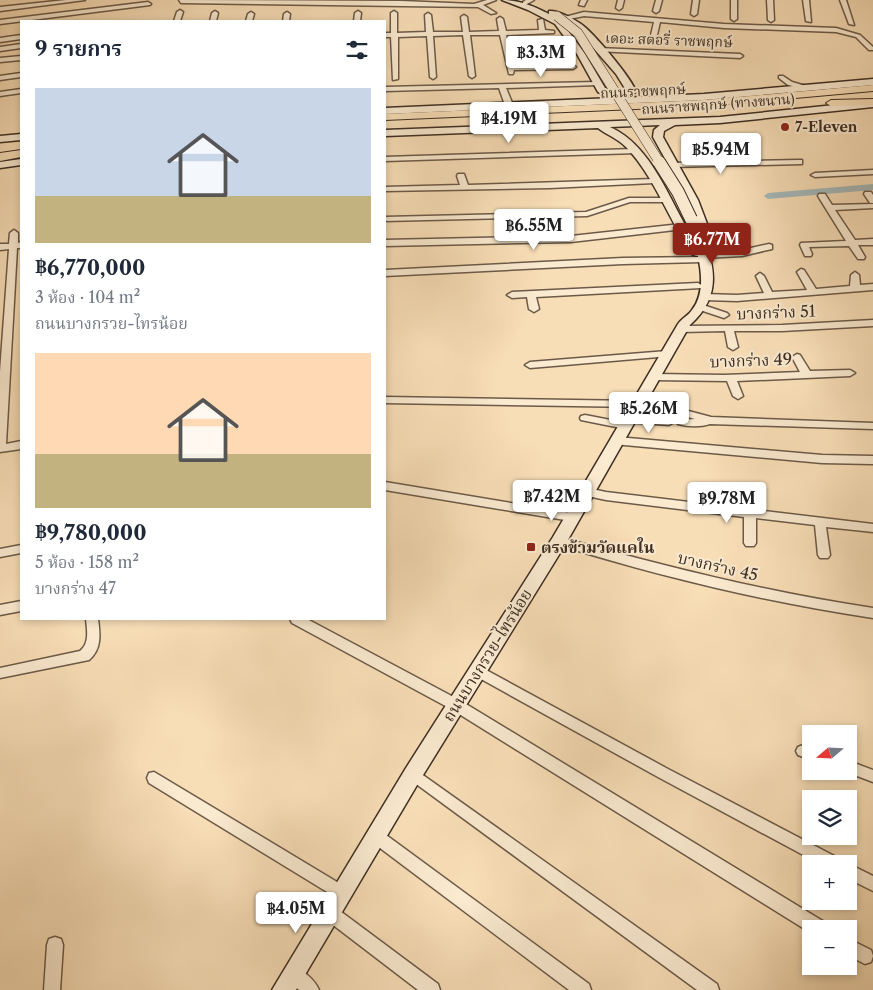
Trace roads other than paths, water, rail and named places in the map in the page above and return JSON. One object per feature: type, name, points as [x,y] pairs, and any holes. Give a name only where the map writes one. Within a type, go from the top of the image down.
[{"type":"main road","name":"ถนนบางกรวย-ไทรน้อย","points":[[506,0],[528,4],[558,17]]},
{"type":"main road","name":"ถนนบางกรวย-ไทรน้อย","points":[[515,0],[558,17],[575,33],[674,192],[701,255],[701,297],[695,316],[684,324]]},
{"type":"main road","points":[[528,4],[558,22],[581,54],[597,86],[609,95],[628,94],[631,92],[630,88],[579,26],[558,17]]},
{"type":"main road","points":[[619,75],[639,92],[664,99]]},
{"type":"main road","name":"ถนนราชพฤกษ์ (ทางขนาน)","points":[[386,111],[664,99],[873,82]]},
{"type":"main road","points":[[784,97],[847,85]]},
{"type":"main road","points":[[584,103],[593,98],[597,86]]},
{"type":"main road","name":"ถนนราชพฤกษ์","points":[[386,117],[588,109],[784,97],[873,88]]},
{"type":"main road","name":"ถนนราชพฤกษ์","points":[[386,130],[420,125],[694,113],[824,104],[873,98]]},
{"type":"main road","points":[[824,104],[873,103]]},
{"type":"main road","name":"ถนนราชพฤกษ์ (ทางขนาน)","points":[[386,130],[673,122],[873,103]]},
{"type":"main road","points":[[658,137],[662,127],[673,122]]},
{"type":"main road","points":[[592,125],[616,132],[631,147],[662,196],[686,222]]},
{"type":"main road","points":[[631,147],[626,133],[636,129],[650,131],[658,137],[671,165],[693,200],[703,229],[704,244],[701,255]]},
{"type":"main road","points":[[0,139],[20,137]]},
{"type":"main road","points":[[0,147],[20,145]]},
{"type":"main road","points":[[0,157],[20,154]]},
{"type":"main road","points":[[0,165],[20,162]]},
{"type":"main road","name":"ถนนบางกรวย-ไทรน้อย","points":[[288,982],[377,837],[412,774],[559,541],[684,324],[685,313],[701,297]]},
{"type":"street","points":[[0,9],[82,0]]},
{"type":"street","points":[[181,1],[480,3],[493,0]]},
{"type":"street","points":[[619,8],[621,0]]},
{"type":"street","points":[[656,11],[659,0]]},
{"type":"street","points":[[694,14],[696,0]]},
{"type":"street","points":[[734,0],[734,18]]},
{"type":"street","points":[[770,0],[771,20]]},
{"type":"street","points":[[806,0],[809,21]]},
{"type":"street","points":[[843,0],[852,24]]},
{"type":"street","points":[[480,3],[493,13]]},
{"type":"street","points":[[27,20],[148,4]]},
{"type":"street","points":[[177,20],[180,12]]},
{"type":"street","points":[[322,13],[322,20]]},
{"type":"street","points":[[357,20],[358,13]]},
{"type":"street","points":[[386,85],[396,81],[394,13]]},
{"type":"street","points":[[213,20],[215,14]]},
{"type":"street","points":[[249,20],[251,14]]},
{"type":"street","points":[[286,20],[287,14]]},
{"type":"street","points":[[558,17],[584,14],[658,20],[724,29],[844,31],[858,36],[871,49]]},
{"type":"street","points":[[428,15],[433,77]]},
{"type":"street","points":[[464,17],[472,76]]},
{"type":"street","points":[[500,19],[510,71],[573,67]]},
{"type":"street","points":[[0,22],[20,20]]},
{"type":"street","points":[[541,20],[542,33]]},
{"type":"street","points":[[654,35],[658,20]]},
{"type":"street","points":[[386,34],[552,32]]},
{"type":"street","points":[[0,40],[20,37]]},
{"type":"street","points":[[0,49],[20,46]]},
{"type":"street","name":"เดอะ สตอรี่ ราชพฤกษ์","points":[[598,50],[740,56]]},
{"type":"street","points":[[0,60],[20,58]]},
{"type":"street","points":[[0,78],[20,75]]},
{"type":"street","points":[[781,77],[790,84],[810,88]]},
{"type":"street","points":[[386,89],[499,84],[597,86]]},
{"type":"street","points":[[499,84],[509,105]]},
{"type":"street","points":[[0,94],[20,91]]},
{"type":"street","points":[[386,159],[540,154],[631,147]]},
{"type":"street","points":[[528,161],[539,158],[540,154]]},
{"type":"street","points":[[671,165],[799,162]]},
{"type":"street","points":[[815,175],[873,172]]},
{"type":"street","points":[[461,176],[465,188]]},
{"type":"street","points":[[386,189],[654,181]]},
{"type":"street","points":[[386,219],[587,214],[629,200],[662,196]]},
{"type":"street","points":[[822,196],[861,257]]},
{"type":"street","points":[[830,208],[873,206]]},
{"type":"street","points":[[386,243],[571,239],[686,222]]},
{"type":"street","points":[[14,232],[17,245],[0,448],[20,445]]},
{"type":"street","points":[[808,254],[804,246],[873,242]]},
{"type":"street","points":[[0,247],[17,245]]},
{"type":"street","points":[[386,273],[622,261],[750,252],[769,247]]},
{"type":"street","points":[[801,272],[813,292]]},
{"type":"street","points":[[855,275],[855,288]]},
{"type":"street","points":[[760,276],[769,295]]},
{"type":"street","points":[[512,295],[728,298],[873,287]]},
{"type":"street","points":[[531,295],[534,309]]},
{"type":"street","points":[[701,297],[724,315]]},
{"type":"street","name":"บางกร่าง 51","points":[[684,324],[729,330],[873,322]]},
{"type":"street","points":[[729,330],[734,347]]},
{"type":"street","points":[[530,365],[667,354]]},
{"type":"street","points":[[797,357],[806,373]]},
{"type":"street","name":"บางกร่าง 49","points":[[654,377],[732,377],[850,373]]},
{"type":"street","points":[[732,377],[738,396]]},
{"type":"street","points":[[386,400],[639,404],[665,409]]},
{"type":"street","points":[[682,417],[705,422],[708,420],[873,426]]},
{"type":"street","points":[[585,418],[628,423],[669,422]]},
{"type":"street","points":[[617,441],[822,459],[873,460]]},
{"type":"street","points":[[386,486],[572,517]]},
{"type":"street","points":[[587,492],[873,528]]},
{"type":"street","points":[[750,513],[750,542]]},
{"type":"street","points":[[820,522],[824,555]]},
{"type":"street","name":"บางกร่าง 45","points":[[559,541],[648,566],[729,585],[873,613]]},
{"type":"street","points":[[0,553],[20,549]]},
{"type":"street","points":[[0,610],[20,606]]},
{"type":"street","points":[[0,673],[84,656],[90,652],[94,645],[92,620]]},
{"type":"street","points":[[298,620],[456,705],[805,920]]},
{"type":"street","points":[[477,670],[672,778],[818,855]]},
{"type":"street","points":[[858,770],[873,776]]},
{"type":"street","points":[[412,774],[711,990]]},
{"type":"street","points":[[154,778],[342,893]]},
{"type":"street","points":[[377,837],[583,990]]},
{"type":"street","points":[[857,875],[873,884]]},
{"type":"street","points":[[330,913],[432,990]]},
{"type":"street","points":[[52,990],[55,945]]},
{"type":"street","points":[[857,952],[865,956]]},
{"type":"street","points":[[288,982],[310,990]]},
{"type":"waterway","points":[[768,196],[873,187]]},
{"type":"tunnel","points":[[665,409],[681,412]]},
{"type":"place","name":"7-Eleven","points":[[785,127]]},
{"type":"place","name":"ตรงข้ามวัดแคใน","points":[[531,547]]}]
